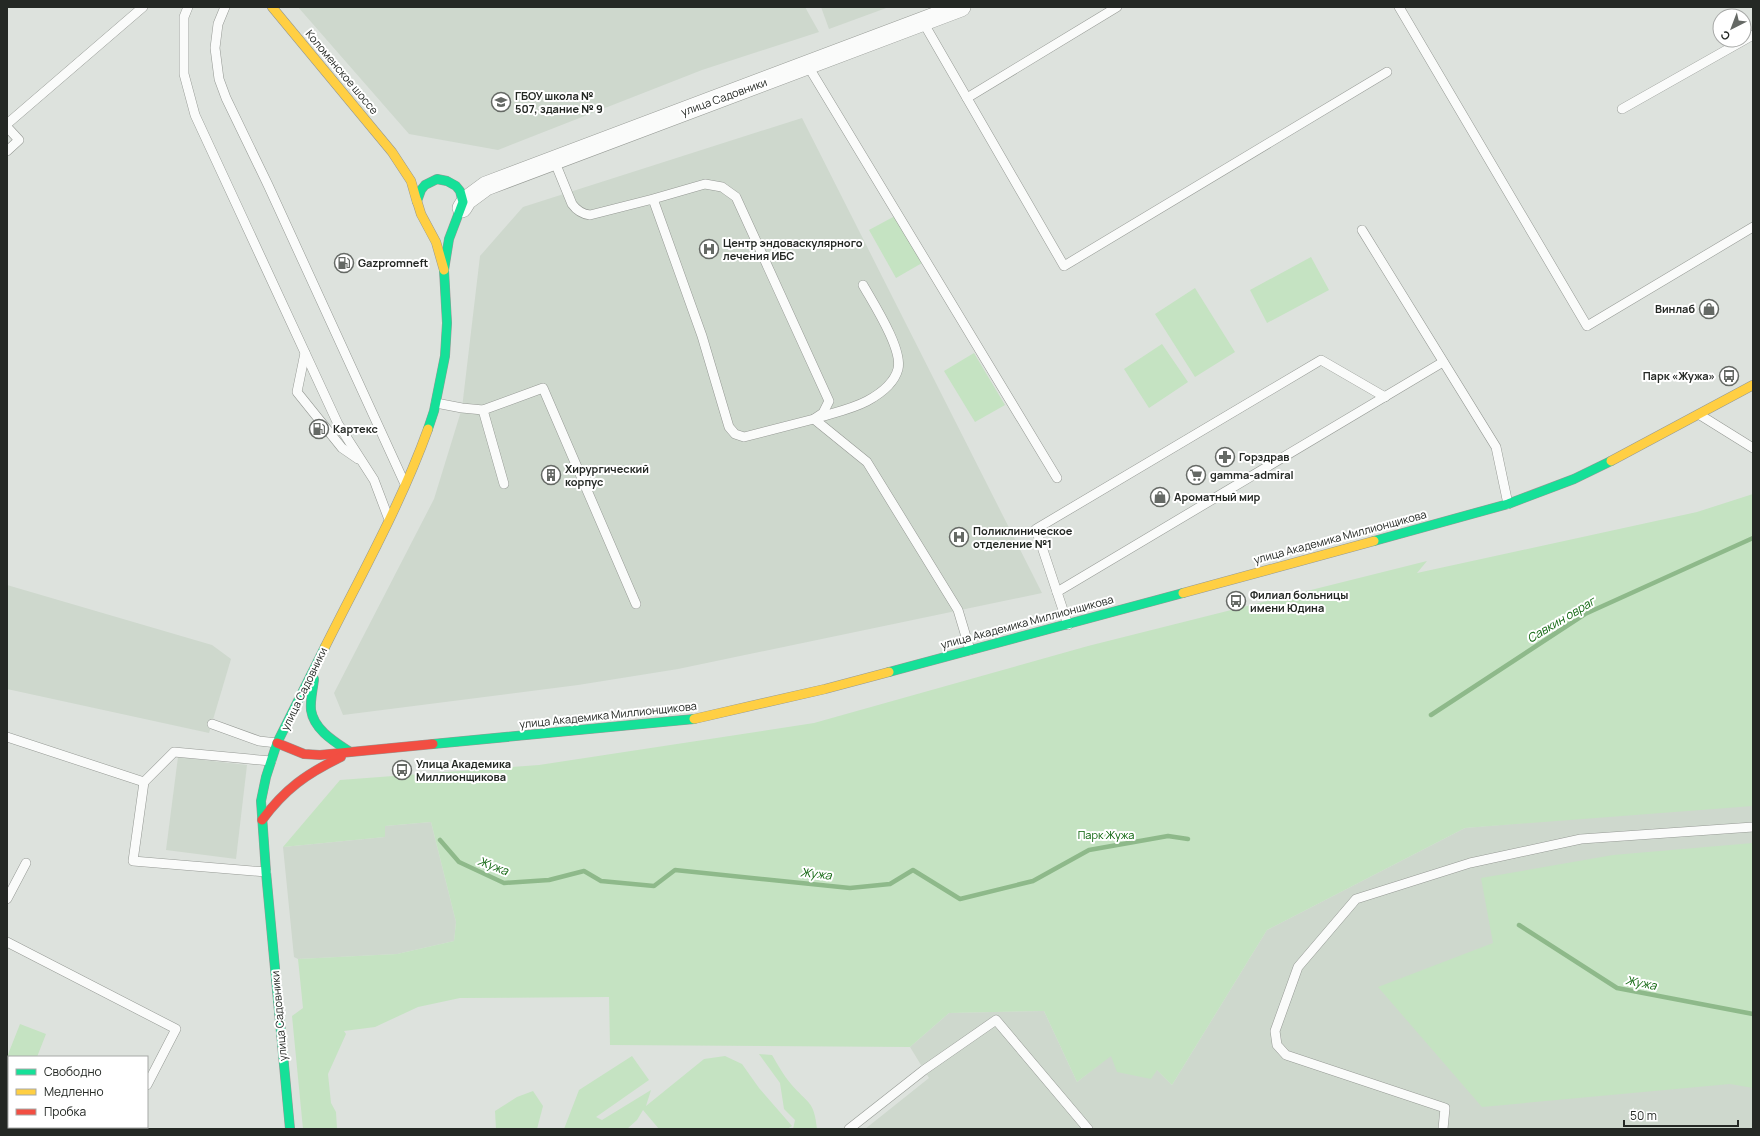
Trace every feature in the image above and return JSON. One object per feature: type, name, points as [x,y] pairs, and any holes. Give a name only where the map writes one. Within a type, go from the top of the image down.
[{"type":"street","name":"Коломенское шоссе","points":[[272,7],[392,152],[411,181],[417,202]]},
{"type":"street","name":"улица Садовники","points":[[425,219],[440,224],[449,223],[460,211],[467,200],[486,186],[962,7]]},
{"type":"street","name":"Коломенское шоссе","points":[[392,152],[403,162],[417,170]]},
{"type":"street","points":[[428,174],[447,181],[460,191],[463,202],[460,211]]},
{"type":"street","name":"улица Садовники","points":[[444,270],[436,242],[421,214],[417,202],[421,190],[425,185],[436,180],[474,187],[486,186]]},
{"type":"street","name":"улица Садовники","points":[[290,1129],[266,872],[261,801],[266,776],[277,743],[389,520],[419,453],[436,403],[445,356],[446,323],[444,270],[449,239],[460,211]]},
{"type":"street","name":"улица Академика Миллионщикова","points":[[277,743],[304,754],[320,755],[688,720],[825,689],[1508,504],[1574,479],[1634,450],[1753,385]]},
{"type":"street","points":[[262,820],[284,791],[299,778],[350,752],[326,734],[314,720],[311,704],[315,665]]},
{"type":"lane","points":[[7,124],[143,7]]},
{"type":"lane","points":[[188,7],[184,17],[184,74],[195,115],[338,424],[374,480],[389,520]]},
{"type":"lane","points":[[225,7],[218,24],[215,48],[219,79],[226,98],[268,185],[405,484]]},
{"type":"lane","points":[[967,98],[1117,7]]},
{"type":"lane","points":[[1399,7],[1587,326],[1753,227]]},
{"type":"lane","points":[[922,22],[1064,266],[1387,72]]},
{"type":"lane","points":[[1622,109],[1753,35]]},
{"type":"lane","points":[[808,66],[1057,478]]},
{"type":"lane","points":[[7,127],[18,140],[7,151]]},
{"type":"lane","points":[[554,160],[572,204],[575,209],[585,214],[590,215],[653,200],[705,184],[722,187],[736,197],[829,402],[823,413],[814,420]]},
{"type":"lane","points":[[653,200],[702,336],[729,427],[735,434],[744,437],[814,420],[866,402],[887,387],[894,379],[898,367],[895,344],[863,284]]},
{"type":"lane","points":[[1362,230],[1496,447],[1508,504]]},
{"type":"lane","points":[[305,353],[297,392],[342,448],[362,461]]},
{"type":"lane","points":[[1068,624],[1036,529],[1321,360],[1385,397]]},
{"type":"lane","points":[[1057,592],[1443,362]]},
{"type":"lane","points":[[436,403],[483,410],[543,388],[636,604]]},
{"type":"lane","points":[[483,410],[504,484]]},
{"type":"lane","points":[[1700,415],[1753,448]]},
{"type":"lane","points":[[814,420],[867,462],[958,610],[970,650]]},
{"type":"lane","points":[[212,724],[259,741],[277,743]]},
{"type":"lane","points":[[7,737],[144,782]]},
{"type":"lane","points":[[266,872],[133,861],[144,782],[174,752],[271,761]]},
{"type":"lane","points":[[1443,1129],[1445,1108],[1286,1055],[1277,1045],[1275,1031],[1298,967],[1356,899],[1470,864],[1581,839],[1753,826]]},
{"type":"lane","points":[[7,899],[26,863]]},
{"type":"lane","points":[[7,942],[176,1029],[148,1083]]},
{"type":"lane","points":[[849,1129],[924,1070],[996,1020],[1088,1129]]},
{"type":"shaded area","name":"ГБОУ школа № 507, здание № 9","points":[[298,7],[805,7],[819,32],[702,70],[498,150],[409,134]]},
{"type":"shaded area","points":[[821,7],[889,7],[829,29]]},
{"type":"shaded area","points":[[802,118],[1042,593],[678,669],[578,685],[343,715],[334,693],[434,499],[462,408],[480,256],[523,207]]},
{"type":"shaded area","points":[[7,585],[212,645],[231,659],[209,733],[7,689]]},
{"type":"shaded area","points":[[178,757],[247,765],[236,859],[166,850]]},
{"type":"shaded area","points":[[1753,803],[1753,1129],[865,1129],[929,1078],[910,1047],[949,1013],[1044,1011],[1077,1082],[1129,1041],[1172,1085],[1267,930],[1465,828]]},
{"type":"shaded area","points":[[431,822],[456,922],[454,941],[397,954],[298,959],[294,957],[283,847],[385,837],[385,826]]},
{"type":"green space","points":[[895,216],[922,263],[896,278],[869,230]]},
{"type":"green space","points":[[1311,257],[1329,290],[1267,323],[1250,290]]},
{"type":"green space","points":[[1195,288],[1235,352],[1195,377],[1155,314]]},
{"type":"green space","points":[[1162,344],[1188,382],[1149,408],[1124,369]]},
{"type":"green space","points":[[974,353],[1005,405],[975,422],[944,371]]},
{"type":"green space","name":"Парк Жужа","points":[[1753,494],[1753,806],[1465,828],[1267,930],[1172,1085],[1157,1070],[1151,1079],[1117,1072],[1111,1056],[1077,1082],[1044,1011],[949,1013],[910,1047],[610,1045],[609,997],[460,998],[418,1007],[375,1027],[344,1031],[346,1034],[328,1074],[331,1103],[336,1112],[337,1129],[303,1129],[292,1016],[303,1008],[298,959],[397,954],[454,941],[456,922],[431,822],[385,826],[385,837],[283,847],[340,780],[539,765],[814,723],[1088,646],[1427,561],[1417,573],[1697,512]]},
{"type":"green space","points":[[1753,843],[1753,1088],[1730,1084],[1482,1107],[1378,987],[1493,943],[1481,878],[1613,855]]},
{"type":"green space","points":[[20,1024],[46,1034],[37,1056],[8,1056],[8,1077],[7,1057]]},
{"type":"green space","points":[[759,1054],[772,1055],[788,1081],[812,1107],[817,1129],[793,1129],[795,1120],[784,1109],[780,1083]]},
{"type":"green space","points":[[632,1056],[649,1080],[596,1117],[602,1120],[651,1090],[646,1106],[704,1059],[725,1056],[742,1064],[759,1088],[792,1126],[787,1129],[659,1129],[643,1110],[637,1120],[627,1129],[564,1129],[579,1090]]},
{"type":"green space","points":[[533,1091],[543,1106],[537,1129],[496,1129],[495,1111],[517,1097]]},
{"type":"waterway","name":"Савкин овраг","points":[[1431,715],[1585,614],[1753,538]]},
{"type":"waterway","name":"Жужа","points":[[440,840],[459,862],[504,883],[549,880],[584,871],[601,881],[654,886],[675,870],[850,888],[890,884],[913,870],[960,899],[1033,881],[1089,850],[1168,836],[1188,839]]},
{"type":"waterway","name":"Жужа","points":[[1519,925],[1617,988],[1753,1014]]},
{"type":"traffic: fast","points":[[417,201],[421,190],[425,185],[437,179],[447,181],[456,186],[460,191],[463,202],[449,239],[444,270],[447,323],[445,356],[434,411],[428,429]]},
{"type":"traffic: fast","points":[[1374,541],[1508,504],[1574,479],[1611,461]]},
{"type":"traffic: fast","points":[[889,672],[1183,593]]},
{"type":"traffic: fast","points":[[290,1129],[266,872],[261,801],[266,777],[277,743],[325,647]]},
{"type":"traffic: fast","points":[[314,679],[311,710],[316,724],[326,735],[350,752]]},
{"type":"traffic: fast","points":[[433,744],[694,719]]},
{"type":"traffic: slow","points":[[272,7],[392,152],[411,181],[417,202]]},
{"type":"traffic: slow","points":[[417,201],[421,214],[436,242],[444,270]]},
{"type":"traffic: slow","points":[[1611,461],[1753,385]]},
{"type":"traffic: slow","points":[[325,647],[406,485],[428,429]]},
{"type":"traffic: slow","points":[[1183,593],[1374,541]]},
{"type":"traffic: slow","points":[[694,719],[825,689],[889,672]]},
{"type":"traffic: jam","points":[[277,743],[304,754],[320,755],[433,744]]},
{"type":"traffic: jam","points":[[262,820],[279,799],[297,783],[341,757]]},
{"type":"place","name":"ГБОУ школа № 507, здание № 9","points":[[501,102]]},
{"type":"place","name":"Центр эндоваскулярного лечения ИБС","points":[[709,249]]},
{"type":"place","name":"Gazpromneft","points":[[344,263]]},
{"type":"place","name":"Винлаб","points":[[1709,309]]},
{"type":"place","name":"Парк «Жужа»","points":[[1729,376]]},
{"type":"place","name":"Картекс","points":[[319,429]]},
{"type":"place","name":"Горздрав","points":[[1225,457]]},
{"type":"place","name":"Хирургический корпус","points":[[551,475]]},
{"type":"place","name":"gamma-admiral","points":[[1196,475]]},
{"type":"place","name":"Ароматный мир","points":[[1160,497]]},
{"type":"place","name":"Поликлиническое отделение №1","points":[[959,537]]},
{"type":"place","name":"Филиал больницы имени Юдина","points":[[1236,601]]},
{"type":"place","name":"Улица Академика Миллионщикова","points":[[402,770]]}]
